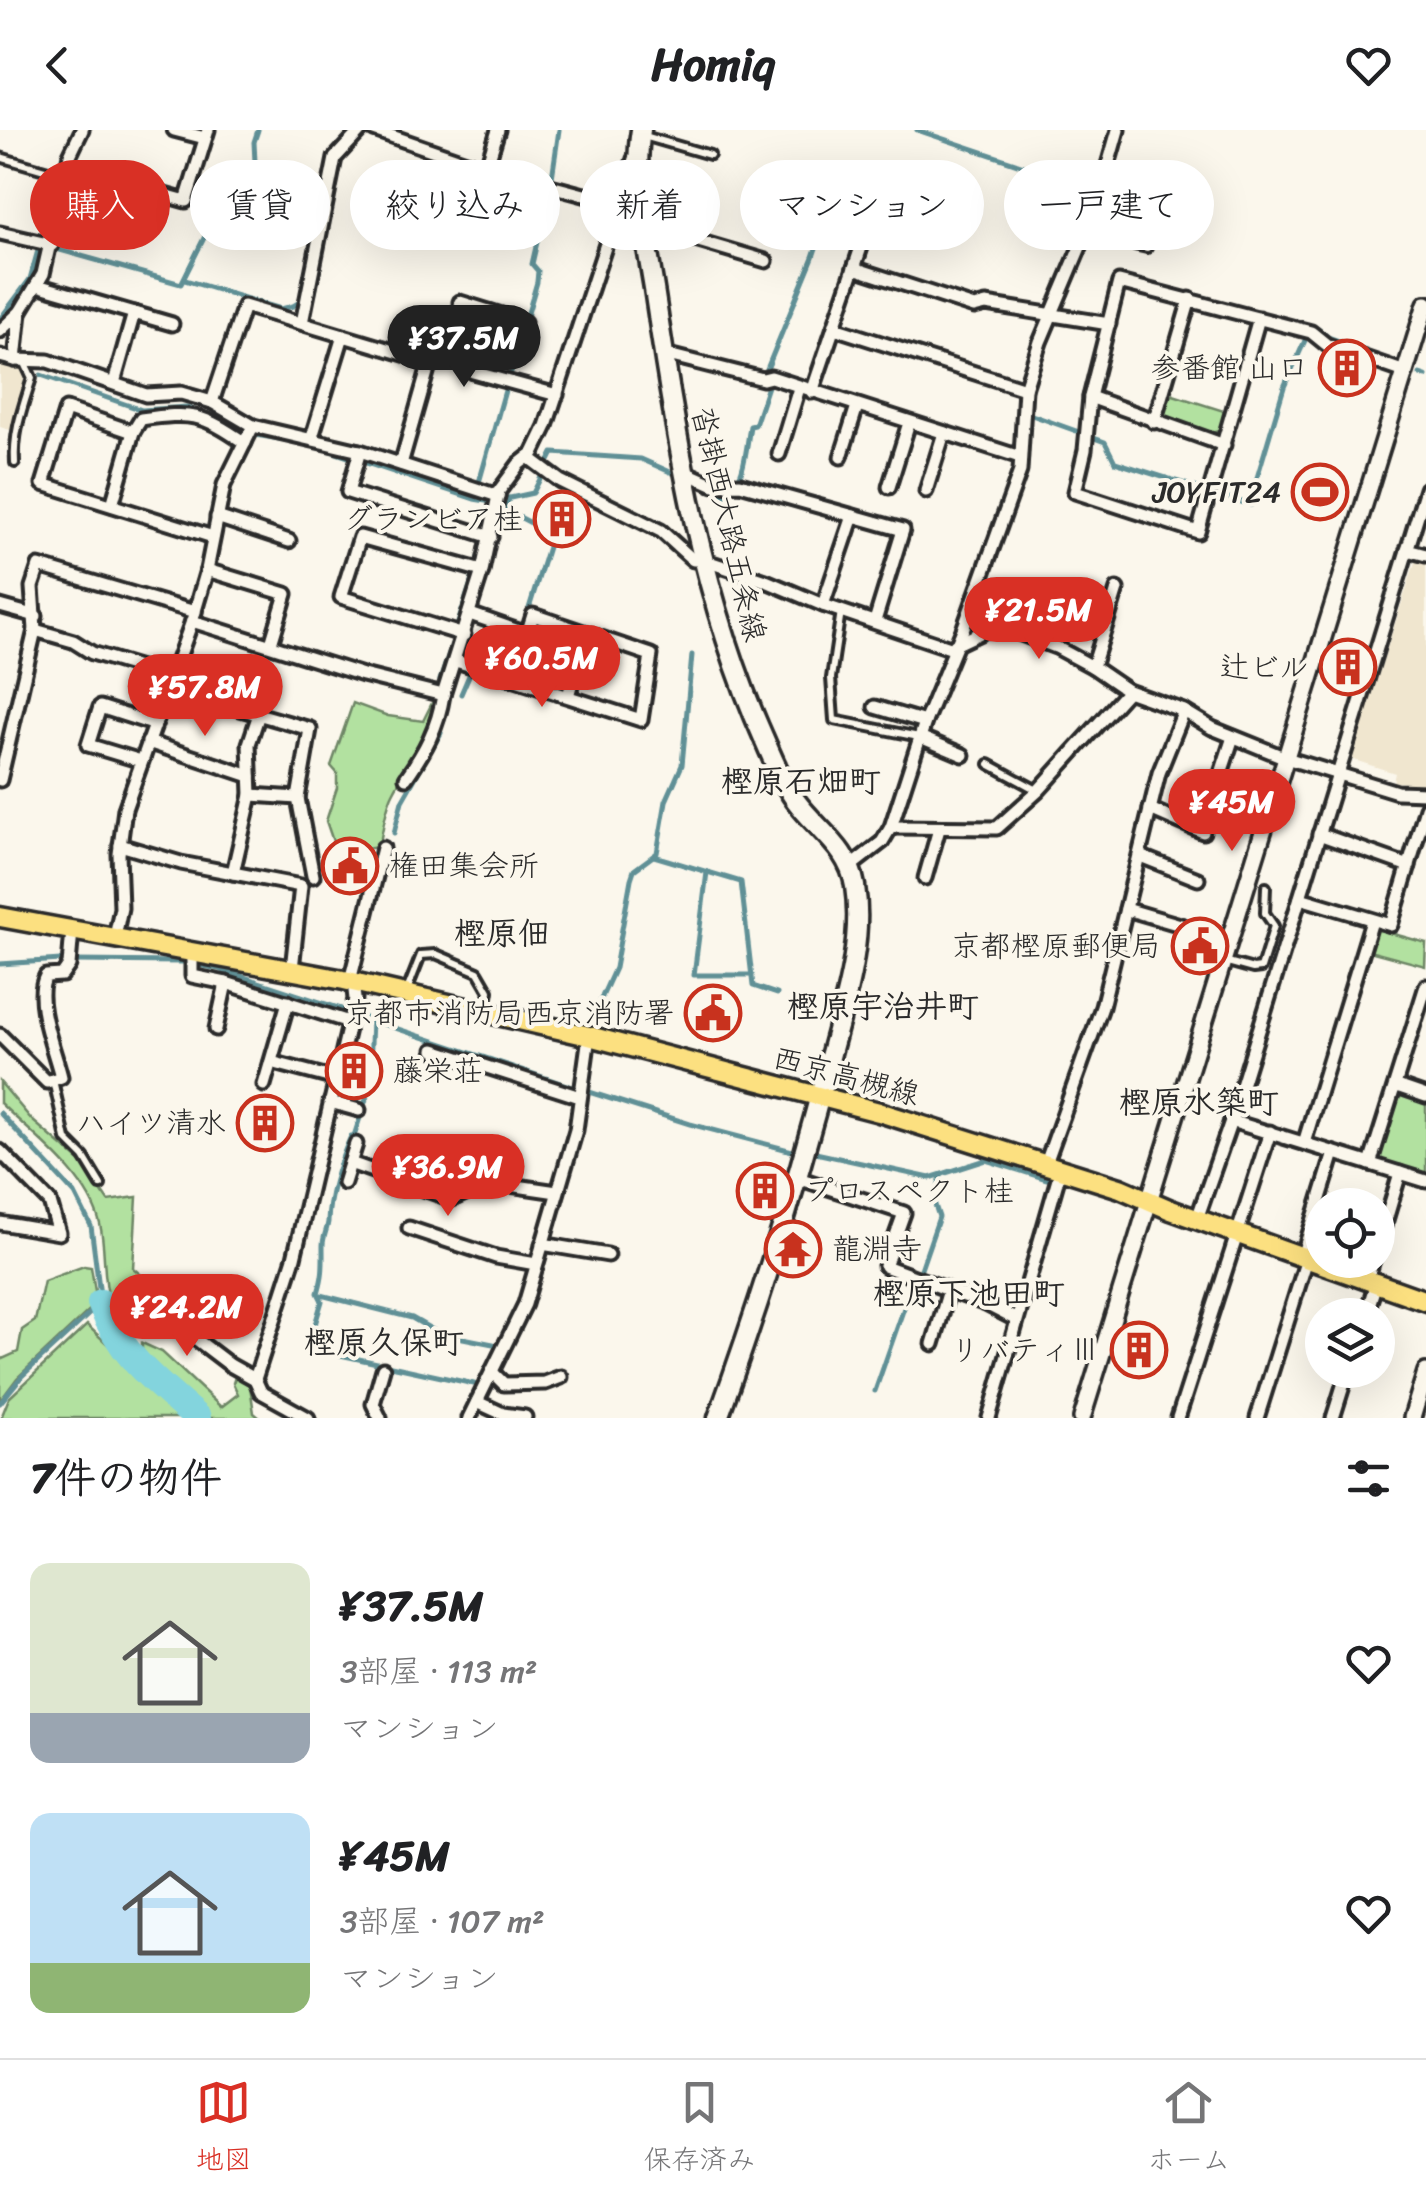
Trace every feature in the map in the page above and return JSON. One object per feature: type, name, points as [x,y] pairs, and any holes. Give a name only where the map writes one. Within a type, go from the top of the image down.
[{"type":"main road","name":"沓掛西大路五条線","points":[[648,250],[703,560],[750,708],[780,776],[851,866]]},
{"type":"main road","points":[[718,1418],[798,1178],[848,986],[857,918],[851,866]]},
{"type":"main road","name":"西京高槻線","points":[[0,918],[115,937],[192,960],[292,970],[354,982],[589,1036],[820,1097],[1054,1166],[1426,1301]]},
{"type":"street","points":[[68,160],[82,130]]},
{"type":"street","points":[[170,197],[186,200],[207,134],[174,130]]},
{"type":"street","points":[[302,324],[335,158],[361,130]]},
{"type":"street","points":[[374,130],[460,160]]},
{"type":"street","points":[[490,160],[498,130]]},
{"type":"street","points":[[1109,160],[1118,130]]},
{"type":"street","points":[[0,233],[30,240]]},
{"type":"street","points":[[720,247],[766,261]]},
{"type":"street","points":[[0,331],[20,312],[38,285],[50,250]]},
{"type":"street","points":[[406,778],[432,737],[492,536],[498,500],[546,426],[603,250]]},
{"type":"street","points":[[779,454],[834,328],[860,250]]},
{"type":"street","points":[[851,866],[882,842],[890,826],[925,722],[964,628],[1020,472],[1025,389],[1040,342],[1080,250]]},
{"type":"street","points":[[854,268],[974,307],[986,304],[1109,324]]},
{"type":"street","points":[[1259,318],[1198,532],[1075,492],[1085,450],[1090,397],[1119,282],[1190,299],[1311,332],[1327,344],[1405,372]]},
{"type":"street","points":[[38,285],[172,324]]},
{"type":"street","points":[[1154,422],[1190,299]]},
{"type":"street","points":[[460,302],[524,322]]},
{"type":"street","points":[[1082,1418],[1426,304]]},
{"type":"street","points":[[212,402],[244,306],[430,362],[401,464]]},
{"type":"street","points":[[19,360],[20,312]]},
{"type":"street","points":[[492,312],[473,372],[556,395]]},
{"type":"street","points":[[114,382],[134,313]]},
{"type":"street","points":[[834,328],[1025,389]]},
{"type":"street","points":[[312,438],[343,336]]},
{"type":"street","points":[[664,354],[767,378],[1020,458]]},
{"type":"street","points":[[0,356],[48,361],[146,395],[181,393],[212,402],[250,434]]},
{"type":"street","points":[[1090,397],[1224,445]]},
{"type":"street","points":[[841,457],[857,406]]},
{"type":"street","points":[[133,432],[66,410],[43,484],[212,537]]},
{"type":"street","points":[[112,506],[133,432],[141,419],[186,412],[250,434],[312,438],[358,456],[401,464],[498,500]]},
{"type":"street","points":[[889,487],[910,422]]},
{"type":"street","points":[[926,490],[944,433]]},
{"type":"street","points":[[115,937],[121,908],[124,810],[193,616],[224,486],[250,434]]},
{"type":"street","points":[[358,456],[348,492],[492,536]]},
{"type":"street","points":[[528,456],[545,470],[661,531],[692,560],[703,560],[823,606],[954,647],[998,625],[1056,647],[1128,691],[1184,710],[1233,737],[1286,758],[1397,792],[1426,794]]},
{"type":"street","points":[[685,472],[714,485],[737,484],[903,530],[875,622]]},
{"type":"street","points":[[1197,1219],[1426,489]]},
{"type":"street","points":[[823,606],[853,516]]},
{"type":"street","points":[[217,518],[289,541]]},
{"type":"street","points":[[464,635],[342,597],[360,537],[482,571]]},
{"type":"street","points":[[1407,550],[1426,556]]},
{"type":"street","points":[[0,780],[4,735],[35,630],[32,588],[39,566],[363,675],[443,695]]},
{"type":"street","points":[[207,570],[286,594],[271,644]]},
{"type":"street","points":[[1092,667],[1117,590]]},
{"type":"street","points":[[0,606],[36,616]]},
{"type":"street","points":[[456,660],[642,720],[651,655],[533,615],[527,634],[470,614]]},
{"type":"street","points":[[35,630],[73,640],[92,653],[169,683],[310,728],[298,798],[314,876]]},
{"type":"street","points":[[568,696],[586,634]]},
{"type":"street","points":[[890,826],[997,828],[1038,791],[1128,691]]},
{"type":"street","points":[[141,760],[88,744],[100,707],[153,724]]},
{"type":"street","points":[[874,707],[925,722]]},
{"type":"street","points":[[989,1418],[1054,1166],[1102,1007],[1158,773],[1184,710]]},
{"type":"street","points":[[233,872],[251,795],[249,744],[258,714]]},
{"type":"street","points":[[920,737],[962,754]]},
{"type":"street","points":[[1212,801],[1233,737]]},
{"type":"street","points":[[148,742],[250,776]]},
{"type":"street","points":[[251,795],[298,798]]},
{"type":"street","points":[[1300,898],[1392,925],[1426,808]]},
{"type":"street","points":[[1150,809],[1203,832]]},
{"type":"street","points":[[925,878],[940,828]]},
{"type":"street","points":[[1319,834],[1409,866]]},
{"type":"street","points":[[120,845],[181,863],[301,886],[292,970]]},
{"type":"street","points":[[255,1379],[294,1258],[355,999],[352,973],[382,848]]},
{"type":"street","points":[[1140,856],[1198,878]]},
{"type":"street","points":[[1126,909],[1184,926]]},
{"type":"street","points":[[1304,1144],[1372,921]]},
{"type":"street","points":[[0,1035],[48,1082],[62,1078],[45,1023],[40,986],[46,976],[62,975],[69,965],[72,930]]},
{"type":"street","points":[[192,960],[192,976],[226,982],[349,1022]]},
{"type":"street","points":[[216,1029],[226,982]]},
{"type":"street","points":[[1370,1164],[1426,986]]},
{"type":"street","points":[[264,1086],[288,1002]]},
{"type":"street","points":[[469,1418],[524,1304],[576,1130],[589,1036]]},
{"type":"street","points":[[434,1050],[580,1097]]},
{"type":"street","points":[[271,1062],[336,1079]]},
{"type":"street","points":[[1397,1086],[1426,1096]]},
{"type":"street","points":[[330,1102],[359,1110]]},
{"type":"street","points":[[1230,1121],[1426,1181]]},
{"type":"street","points":[[1178,1418],[1270,1132]]},
{"type":"street","points":[[344,1182],[356,1144]]},
{"type":"street","points":[[0,1151],[50,1202],[58,1233],[0,1224]]},
{"type":"street","points":[[1258,1418],[1334,1153]]},
{"type":"street","points":[[350,1163],[452,1198],[488,1182],[558,1192]]},
{"type":"street","points":[[1395,1190],[1400,1173]]},
{"type":"street","points":[[798,1178],[904,1212],[885,1266],[986,1304],[1015,1320]]},
{"type":"street","points":[[409,1228],[496,1257],[536,1264]]},
{"type":"street","points":[[542,1244],[608,1254]]},
{"type":"street","points":[[1369,1298],[1372,1278]]},
{"type":"street","points":[[933,1344],[949,1290]]},
{"type":"street","points":[[146,1300],[216,1355],[255,1379],[261,1392],[308,1418]]},
{"type":"street","points":[[380,1418],[373,1404],[383,1369]]},
{"type":"street","points":[[492,1372],[504,1384],[545,1384],[561,1377]]},
{"type":"street","points":[[1412,1418],[1426,1372]]},
{"type":"street","points":[[1332,1418],[1342,1388]]},
{"type":"street","points":[[477,1402],[503,1414],[525,1417]]},
{"type":"lane","points":[[640,137],[710,155]]},
{"type":"lane","points":[[0,157],[30,165]]},
{"type":"lane","points":[[16,463],[16,434],[32,378],[19,360]]},
{"type":"lane","points":[[841,611],[831,678],[834,720],[920,737]]},
{"type":"lane","points":[[989,764],[1038,791]]},
{"type":"lane","points":[[1223,960],[1261,968],[1274,926],[1265,913],[1266,887]]},
{"type":"lane","points":[[406,994],[421,955],[436,954],[478,972],[489,991],[485,1012]]},
{"type":"lane","points":[[54,1080],[66,1138],[84,1157],[100,1185]]},
{"type":"shaded area","points":[[0,359],[17,365],[27,374],[10,430],[0,427]]},
{"type":"shaded area","points":[[1416,559],[1426,562],[1426,784],[1393,782],[1395,773],[1351,759]]},
{"type":"green space","points":[[1170,394],[1227,412],[1221,430],[1209,434],[1169,422],[1164,413]]},
{"type":"green space","points":[[433,701],[431,727],[390,799],[379,847],[337,853],[326,821],[337,788],[337,773],[331,766],[353,703],[388,716],[423,721]]},
{"type":"green space","points":[[1376,929],[1426,943],[1425,966],[1369,951]]},
{"type":"green space","points":[[0,1082],[32,1120],[83,1164],[108,1201],[137,1197],[133,1268],[145,1278],[145,1294],[110,1303],[102,1233],[94,1206],[59,1158],[0,1103]]},
{"type":"green space","points":[[1398,1095],[1426,1100],[1426,1174],[1382,1160],[1380,1155]]},
{"type":"green space","points":[[91,1267],[97,1303],[17,1378],[0,1401],[0,1360],[18,1352],[22,1330],[35,1321],[44,1281]]},
{"type":"green space","points":[[87,1325],[187,1418],[1,1418],[9,1398]]},
{"type":"green space","points":[[142,1343],[162,1352],[221,1407],[238,1394],[233,1383],[236,1374],[250,1386],[254,1413],[260,1418],[208,1418],[142,1360]]},
{"type":"waterway","points":[[60,250],[181,284],[228,190],[255,162],[258,130]]},
{"type":"waterway","points":[[555,160],[559,130]]},
{"type":"waterway","points":[[917,130],[1006,160]]},
{"type":"waterway","points":[[0,319],[30,279],[66,150]]},
{"type":"waterway","points":[[185,280],[281,309],[293,306],[315,292],[334,191]]},
{"type":"waterway","points":[[510,375],[537,282],[538,271],[532,264],[535,250]]},
{"type":"waterway","points":[[697,484],[727,496],[738,482],[750,426],[755,425],[768,386],[767,369],[815,250]]},
{"type":"waterway","points":[[1318,329],[1328,337],[1359,348]]},
{"type":"waterway","points":[[1251,498],[1284,387],[1307,336]]},
{"type":"waterway","points":[[1420,374],[1426,376]]},
{"type":"waterway","points":[[41,375],[142,410],[187,407],[244,433],[309,444],[492,502],[533,493],[553,453],[641,459],[677,475]]},
{"type":"waterway","points":[[478,486],[506,387]]},
{"type":"waterway","points":[[1029,414],[1079,432]]},
{"type":"waterway","points":[[1094,438],[1105,442],[1115,462],[1204,490]]},
{"type":"waterway","points":[[1220,495],[1251,505]]},
{"type":"waterway","points":[[461,694],[480,650],[511,660],[514,657],[552,534],[506,510],[509,498]]},
{"type":"waterway","points":[[476,563],[483,542]]},
{"type":"waterway","points":[[457,626],[474,573]]},
{"type":"waterway","points":[[440,680],[454,638]]},
{"type":"waterway","points":[[600,1001],[615,968],[634,870],[657,853],[666,801],[682,765],[692,655]]},
{"type":"waterway","points":[[394,833],[402,801],[441,733]]},
{"type":"waterway","points":[[654,856],[741,882],[753,986],[777,994]]},
{"type":"waterway","points":[[707,872],[694,975],[752,975]]},
{"type":"waterway","points":[[0,964],[61,960]]},
{"type":"waterway","points":[[75,961],[183,962],[219,969],[341,1009]]},
{"type":"waterway","points":[[356,1015],[573,1087]]},
{"type":"waterway","points":[[372,1020],[369,1090],[333,1189],[323,1242],[318,1293],[322,1301],[308,1348],[474,1384]]},
{"type":"waterway","points":[[586,1091],[796,1152]]},
{"type":"waterway","points":[[0,1113],[75,1194],[91,1226],[101,1303],[22,1376],[0,1403]]},
{"type":"waterway","points":[[811,1152],[930,1178],[986,1160],[1047,1179]]},
{"type":"waterway","points":[[920,1272],[939,1217],[934,1202],[941,1176]]},
{"type":"waterway","points":[[875,1391],[913,1282]]},
{"type":"waterway","points":[[321,1295],[412,1318],[438,1333],[493,1344]]},
{"type":"waterway","points":[[101,1303],[129,1354],[197,1418]]},
{"type":"place","name":"参番館 山口","points":[[1347,368]]},
{"type":"place","name":"JOYFIT24","points":[[1320,492]]},
{"type":"place","name":"グランビア桂","points":[[562,519]]},
{"type":"place","name":"辻ビル","points":[[1348,667]]},
{"type":"place","name":"権田集会所","points":[[350,866]]},
{"type":"place","name":"京都樫原郵便局","points":[[1200,946]]},
{"type":"place","name":"京都市消防局西京消防署","points":[[713,1013]]},
{"type":"place","name":"藤栄荘","points":[[354,1071]]},
{"type":"place","name":"ハイツ清水","points":[[265,1123]]},
{"type":"place","name":"プロスペクト桂","points":[[765,1191]]},
{"type":"place","name":"龍淵寺","points":[[793,1249]]},
{"type":"place","name":"リバティⅢ","points":[[1139,1350]]},
{"type":"district","name":"樫原石畑町","points":[[801,781]]},
{"type":"district","name":"樫原佃","points":[[502,933]]},
{"type":"district","name":"樫原宇治井町","points":[[883,1006]]},
{"type":"district","name":"樫原水築町","points":[[1199,1102]]},
{"type":"district","name":"樫原下池田町","points":[[969,1293]]},
{"type":"district","name":"樫原久保町","points":[[384,1342]]}]
